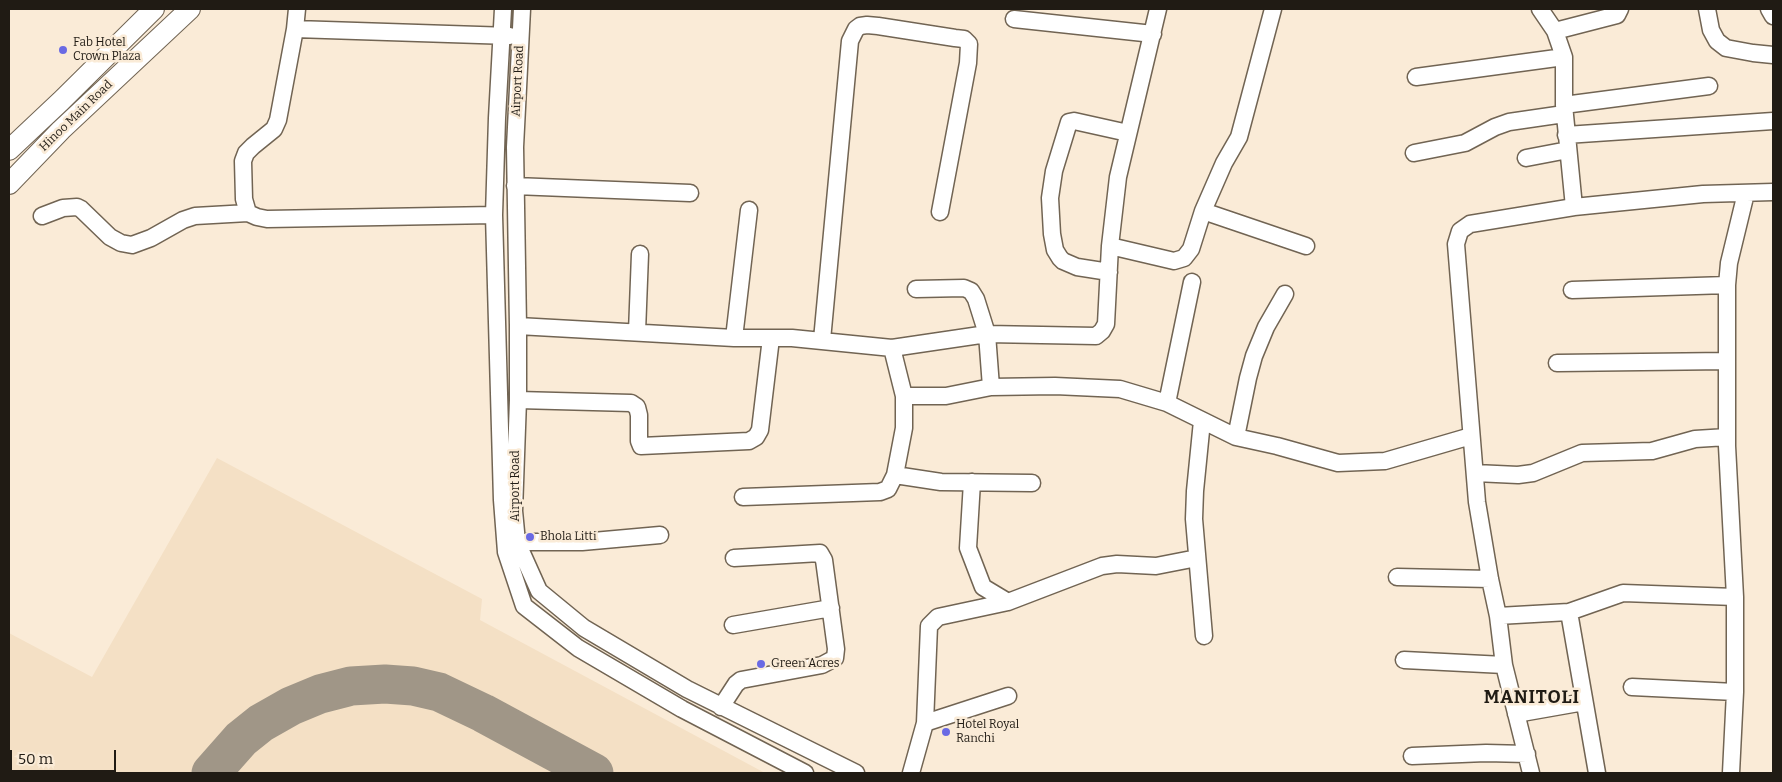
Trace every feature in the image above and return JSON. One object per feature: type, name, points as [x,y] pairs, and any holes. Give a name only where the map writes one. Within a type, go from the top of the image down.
[{"type":"main road","name":"Hinoo Main Road","points":[[9,150],[154,9]]},
{"type":"main road","name":"Hinoo Main Road","points":[[12,174],[190,9]]},
{"type":"street","points":[[248,213],[244,199],[243,162],[246,153],[274,129],[278,120],[297,9]]},
{"type":"street","name":"Airport Road","points":[[503,9],[500,35],[494,214],[502,500],[506,552],[524,606],[578,648],[682,709],[804,773]]},
{"type":"street","name":"Airport Road","points":[[522,9],[514,147],[518,326],[518,400],[514,511],[517,542],[539,591],[584,628],[722,707],[856,773]]},
{"type":"street","points":[[518,326],[734,338],[822,340],[892,348],[986,334],[1096,336],[1106,324],[1110,246],[1118,177],[1154,34],[1158,9]]},
{"type":"street","points":[[1110,246],[1174,261],[1184,258],[1191,249],[1203,211],[1224,164],[1239,137],[1274,9]]},
{"type":"street","points":[[1540,9],[1555,31],[1564,57],[1564,109],[1574,207]]},
{"type":"street","points":[[1555,31],[1616,15],[1620,9]]},
{"type":"street","points":[[1707,9],[1712,30],[1718,41],[1726,48],[1753,54],[1773,54]]},
{"type":"street","points":[[1769,9],[1773,16]]},
{"type":"street","points":[[1014,19],[1154,34]]},
{"type":"street","points":[[822,340],[850,41],[856,29],[860,26],[878,26],[955,38],[964,40],[969,44],[968,63],[940,212]]},
{"type":"street","points":[[295,29],[520,37]]},
{"type":"street","points":[[1416,77],[1564,57]]},
{"type":"street","points":[[1414,153],[1465,144],[1495,127],[1509,122],[1564,109],[1709,86]]},
{"type":"street","points":[[1109,272],[1077,267],[1060,258],[1052,234],[1050,198],[1054,171],[1068,122],[1074,121],[1128,133]]},
{"type":"street","points":[[1526,158],[1567,143],[1773,121]]},
{"type":"street","points":[[515,186],[690,193]]},
{"type":"street","points":[[1531,773],[1504,665],[1498,616],[1477,502],[1456,244],[1460,231],[1470,224],[1574,207],[1703,194],[1773,192]]},
{"type":"street","points":[[1731,773],[1735,597],[1727,437],[1727,285],[1729,263],[1746,193]]},
{"type":"street","points":[[42,216],[63,208],[77,207],[110,237],[121,243],[132,245],[151,238],[183,220],[195,216],[248,213],[267,219],[494,214]]},
{"type":"street","points":[[734,338],[749,210]]},
{"type":"street","points":[[1203,211],[1306,246]]},
{"type":"street","points":[[638,332],[640,254]]},
{"type":"street","points":[[1167,403],[1192,282]]},
{"type":"street","points":[[1572,290],[1727,285]]},
{"type":"street","points":[[916,289],[964,288],[971,291],[976,299],[986,334],[991,387]]},
{"type":"street","points":[[1236,437],[1254,356],[1266,328],[1285,294]]},
{"type":"street","points":[[518,400],[631,403],[638,407],[639,441],[641,446],[748,441],[756,437],[760,430],[771,338]]},
{"type":"street","points":[[743,497],[880,492],[888,489],[895,475],[904,428],[904,396],[892,348]]},
{"type":"street","points":[[1557,363],[1727,361]]},
{"type":"street","points":[[904,396],[946,396],[991,387],[1055,386],[1120,389],[1167,403],[1236,437],[1278,446],[1338,464],[1385,461],[1471,436]]},
{"type":"street","points":[[1202,421],[1194,505],[1204,636]]},
{"type":"street","points":[[1475,473],[1518,475],[1533,473],[1582,453],[1652,450],[1694,440],[1727,437]]},
{"type":"street","points":[[895,475],[941,482],[1032,483]]},
{"type":"street","points":[[972,482],[968,548],[982,587],[1008,602]]},
{"type":"street","points":[[517,542],[582,542],[660,535]]},
{"type":"street","points":[[722,707],[736,684],[741,680],[822,665],[835,658],[836,649],[824,560],[820,553],[734,558]]},
{"type":"street","points":[[912,773],[925,724],[930,626],[938,617],[1008,602],[1102,566],[1116,564],[1156,566],[1197,558]]},
{"type":"street","points":[[1397,578],[1490,579]]},
{"type":"street","points":[[1498,616],[1568,612],[1623,593],[1735,597]]},
{"type":"street","points":[[733,625],[831,608]]},
{"type":"street","points":[[1568,612],[1597,773]]},
{"type":"street","points":[[1404,660],[1504,665]]},
{"type":"street","points":[[1632,687],[1734,692]]},
{"type":"street","points":[[925,724],[1008,696]]},
{"type":"street","points":[[1516,714],[1584,702]]},
{"type":"street","points":[[1412,756],[1486,753],[1527,754]]},
{"type":"shaded area","points":[[217,458],[482,599],[480,620],[765,773],[9,773],[9,633],[92,677]]},
{"type":"taxiway","points":[[211,773],[241,739],[261,723],[291,706],[320,694],[351,686],[385,684],[413,686],[439,692],[483,713],[594,773]]},
{"type":"place","name":"Fab Hotel Crown Plaza","points":[[63,50]]},
{"type":"place","name":"Bhola Litti","points":[[530,537]]},
{"type":"place","name":"Green Acres","points":[[761,664]]},
{"type":"place","name":"Hotel Royal Ranchi","points":[[946,732]]},
{"type":"district","name":"MANITOLI","points":[[1532,698]]}]
